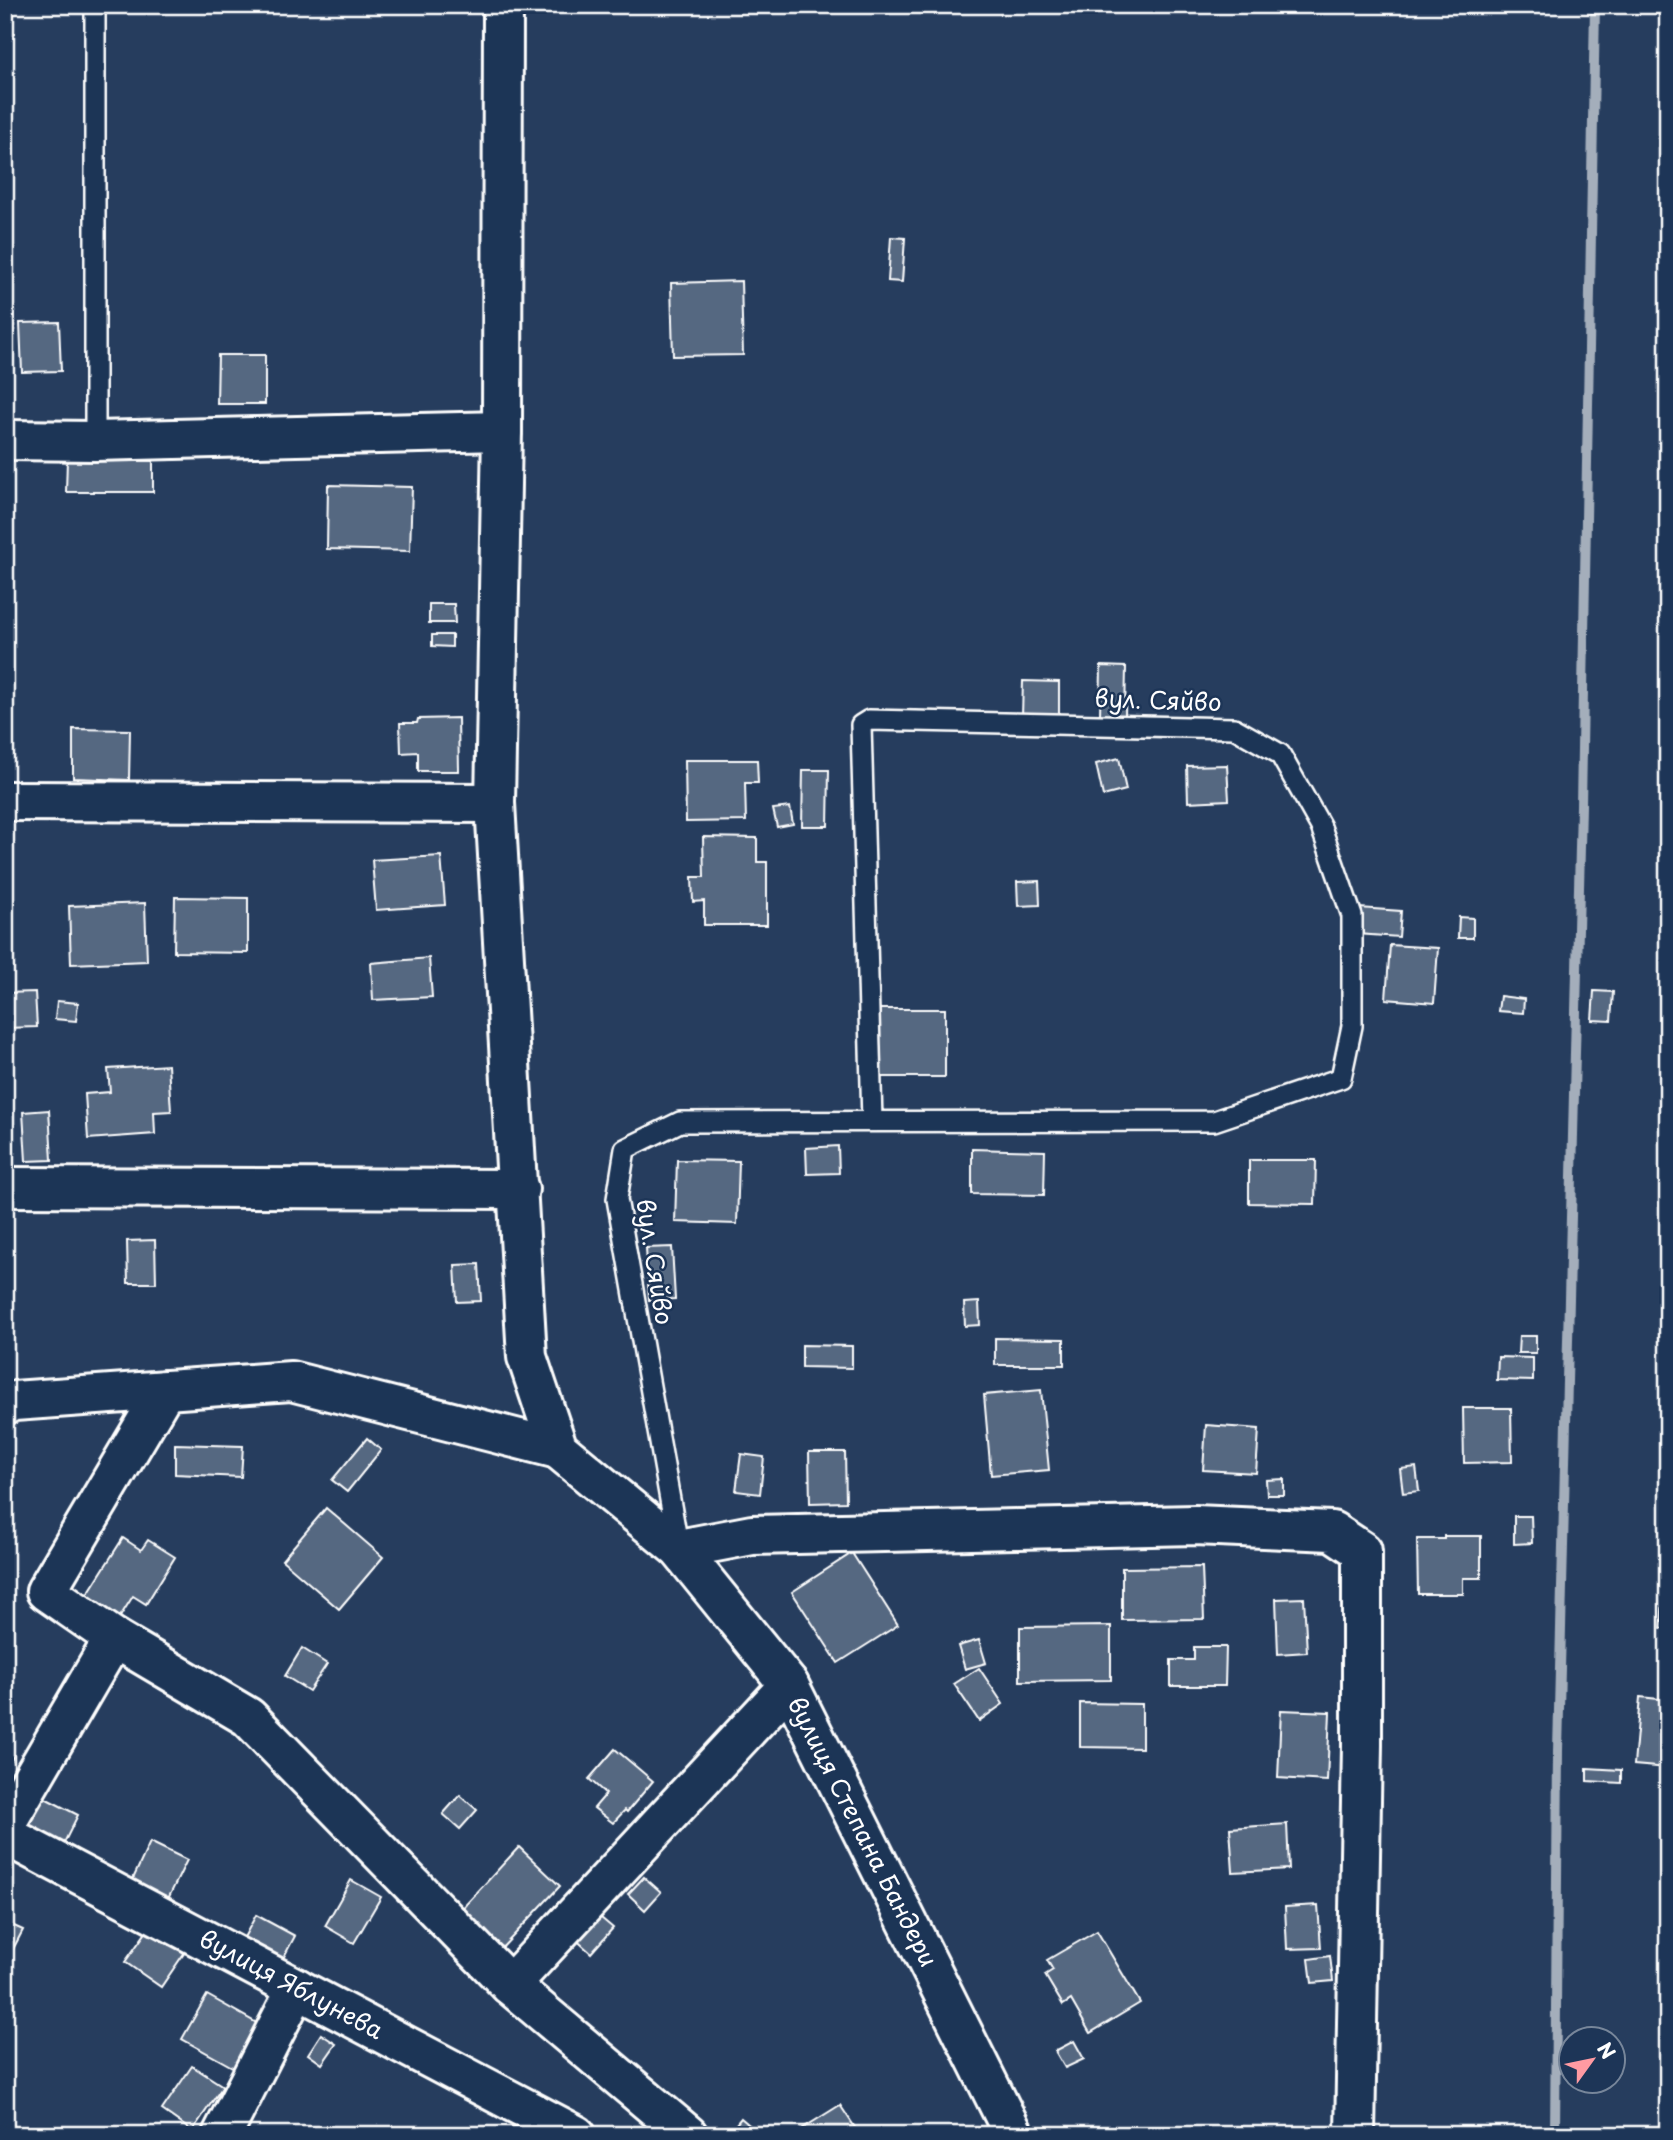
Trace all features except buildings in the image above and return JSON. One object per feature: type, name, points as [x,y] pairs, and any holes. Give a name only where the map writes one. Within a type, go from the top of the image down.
[{"type":"street","points":[[503,5],[502,431],[495,803],[527,1357],[558,1449]]},
{"type":"street","points":[[5,440],[95,441],[502,431]]},
{"type":"street","points":[[5,801],[495,803]]},
{"type":"street","points":[[5,1187],[519,1189]]},
{"type":"street","points":[[5,1405],[14,1401],[291,1381],[558,1449]]},
{"type":"street","points":[[165,1390],[46,1591],[114,1638],[248,1717],[510,1984],[680,2133]]},
{"type":"street","name":"вулиця Степана Бандери","points":[[558,1449],[679,1549],[789,1685],[1014,2135]]},
{"type":"street","points":[[679,1549],[752,1535],[1195,1525],[1332,1531],[1362,1551],[1363,1745],[1355,2135]]},
{"type":"street","points":[[5,1825],[114,1638]]},
{"type":"street","points":[[510,1984],[789,1685]]},
{"type":"street","name":"вулиця Яблунева","points":[[5,1835],[576,2135]]},
{"type":"street","points":[[222,2135],[297,1988]]},
{"type":"lane","points":[[94,5],[95,441]]},
{"type":"lane","name":"вул. Сяйво","points":[[679,1549],[617,1199],[625,1149],[680,1122],[1214,1121],[1341,1078],[1352,1026],[1352,916],[1321,827],[1280,754],[1234,728],[869,720],[861,725],[872,1121]]},
{"type":"waterway","points":[[1555,2135],[1558,1751],[1581,806],[1595,5]]}]
